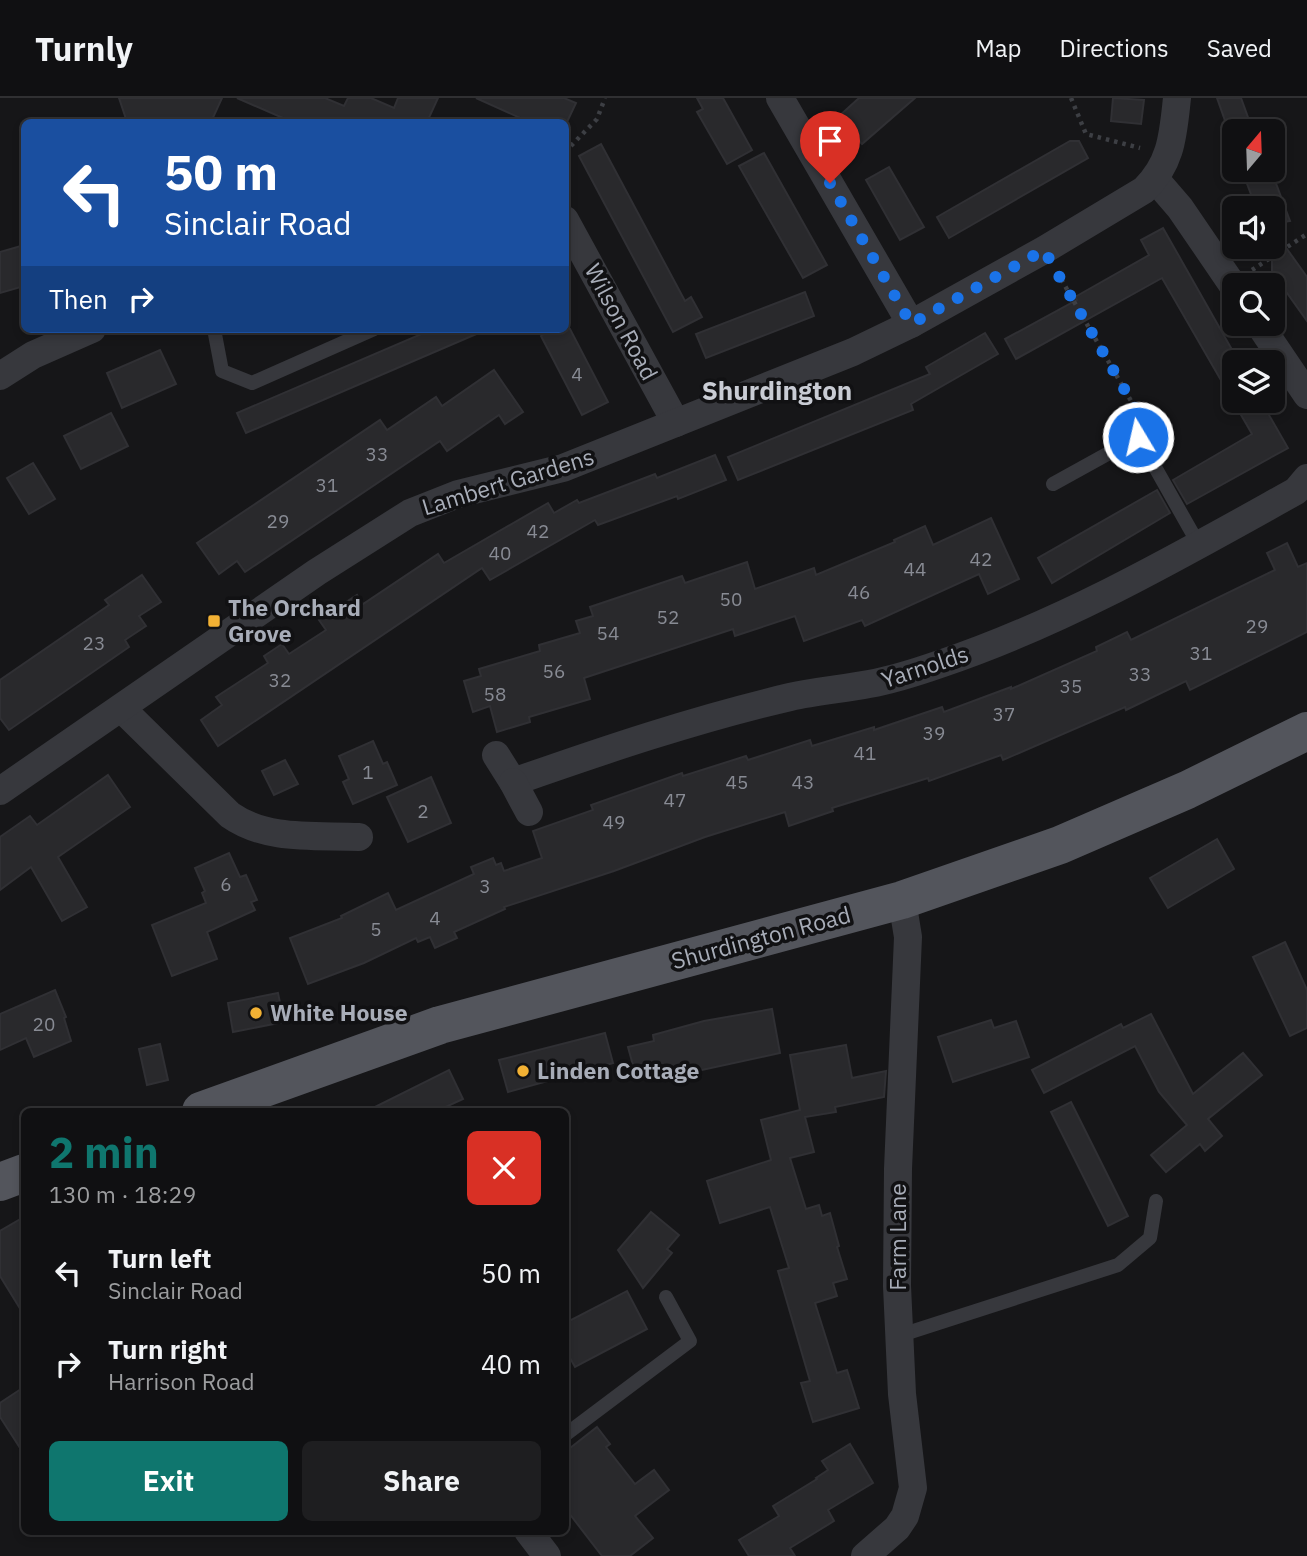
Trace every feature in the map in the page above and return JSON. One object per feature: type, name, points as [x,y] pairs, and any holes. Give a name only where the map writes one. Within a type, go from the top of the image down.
[{"type":"main road","name":"Shurdington Road","points":[[209,1108],[440,1025],[902,900],[1060,845],[1187,790],[1307,732]]},
{"type":"main road","points":[[0,1182],[21,1174]]},
{"type":"street","points":[[1177,98],[1174,128],[1162,167],[1180,208],[1225,273]]},
{"type":"street","points":[[792,103],[911,324]]},
{"type":"street","name":"Lambert Gardens","points":[[0,791],[317,572],[410,513],[467,491],[563,468],[853,352],[911,324],[1044,250],[1144,190],[1162,167]]},
{"type":"street","name":"Wilson Road","points":[[569,227],[676,424]]},
{"type":"street","points":[[0,376],[33,355],[83,333]]},
{"type":"street","points":[[1267,336],[1307,395]]},
{"type":"street","name":"Yarnolds","points":[[513,782],[640,738],[720,715],[793,696],[871,684],[939,664],[1036,628],[1199,545],[1296,491],[1307,478]]},
{"type":"street","points":[[121,708],[230,815],[253,829],[276,834],[359,837]]},
{"type":"street","points":[[496,755],[528,812]]},
{"type":"street","name":"Farm Lane","points":[[865,1556],[897,1528],[908,1509],[913,1488],[898,1336],[898,1169],[908,937],[902,900]]},
{"type":"street","points":[[531,1535],[547,1556]]},
{"type":"lane","points":[[215,333],[222,371],[252,383],[365,333]]},
{"type":"lane","points":[[1052,484],[1138,437],[1199,545]]},
{"type":"lane","points":[[898,1336],[1118,1265],[1150,1238],[1156,1201]]},
{"type":"lane","points":[[569,1432],[691,1341],[666,1297]]},
{"type":"path","points":[[569,148],[597,119],[605,98]]},
{"type":"path","points":[[1071,98],[1086,134],[1162,167]]},
{"type":"path","points":[[1250,273],[1307,234]]},
{"type":"path","points":[[1044,250],[1138,413],[1138,437]]},
{"type":"building","points":[[119,98],[222,98],[212,119],[126,119]]},
{"type":"building","points":[[237,98],[325,98],[344,106],[348,98],[371,98],[394,108],[398,98],[438,98],[428,119],[285,119]]},
{"type":"building","points":[[476,98],[564,98],[576,103],[568,119],[522,119]]},
{"type":"building","points":[[697,98],[723,98],[752,150],[727,164],[697,112],[703,109]]},
{"type":"building","points":[[859,98],[915,98],[862,144],[838,117]]},
{"type":"building","points":[[1113,98],[1144,100],[1141,124],[1111,121]]},
{"type":"building","points":[[1217,98],[1241,98],[1249,119],[1224,119]]},
{"type":"building","points":[[1070,141],[1079,141],[1088,158],[949,238],[937,217]]},
{"type":"building","points":[[601,144],[685,301],[691,297],[702,317],[673,332],[579,156]]},
{"type":"building","points":[[764,153],[827,265],[803,278],[739,166]]},
{"type":"building","points":[[889,167],[924,227],[900,240],[866,180]]},
{"type":"building","points":[[1246,182],[1275,182],[1281,196],[1252,196]]},
{"type":"building","points":[[1285,208],[1290,221],[1285,222]]},
{"type":"building","points":[[1163,228],[1232,350],[1222,350],[1222,382],[1162,278],[1016,359],[1005,339],[1077,300],[1075,297],[1149,255],[1141,240]]},
{"type":"building","points":[[21,246],[21,287],[0,293],[0,252]]},
{"type":"building","points":[[1285,246],[1307,277],[1307,321],[1285,290],[1285,273],[1272,272],[1272,259],[1285,259]]},
{"type":"building","points":[[805,292],[814,316],[706,358],[696,334]]},
{"type":"building","points":[[570,329],[608,402],[582,415],[541,336],[545,333],[569,333]]},
{"type":"building","points":[[424,333],[479,333],[246,433],[237,413]]},
{"type":"building","points":[[985,333],[998,354],[911,404],[913,410],[738,480],[728,457],[930,374],[926,367]]},
{"type":"building","points":[[160,350],[176,384],[122,408],[107,373]]},
{"type":"building","points":[[494,370],[523,412],[505,424],[499,415],[447,451],[440,441],[245,572],[237,561],[219,574],[197,543],[380,420],[387,430],[436,397],[442,406]]},
{"type":"building","points":[[111,413],[128,446],[81,469],[64,436]]},
{"type":"building","points":[[1240,413],[1268,413],[1288,448],[1187,504],[1173,480],[1252,434]]},
{"type":"building","points":[[715,455],[726,480],[598,525],[595,520],[490,580],[482,568],[218,746],[201,720],[222,705],[216,697],[268,663],[264,656],[282,644],[289,654],[326,630],[319,620],[357,595],[363,604],[438,554],[444,563],[548,503],[554,513],[577,500],[579,503],[655,474],[657,478]]},
{"type":"building","points":[[33,463],[55,499],[29,514],[7,478]]},
{"type":"building","points":[[1157,490],[1170,513],[1052,583],[1038,558]]},
{"type":"building","points":[[991,518],[1019,579],[988,594],[979,574],[865,626],[862,620],[804,641],[795,616],[735,636],[733,629],[584,678],[590,699],[529,717],[530,722],[497,732],[490,706],[473,712],[464,681],[481,676],[479,669],[540,651],[539,645],[580,633],[576,621],[593,616],[590,607],[682,576],[685,583],[747,562],[755,589],[814,568],[816,575],[895,542],[894,540],[925,526],[933,545]]},
{"type":"building","points":[[1287,543],[1298,567],[1307,563],[1307,632],[1190,690],[1186,681],[1126,710],[1125,707],[1003,760],[1001,755],[929,781],[928,778],[832,808],[833,811],[789,826],[785,812],[705,837],[614,871],[504,907],[505,909],[454,932],[457,938],[435,948],[430,937],[418,942],[416,938],[364,963],[308,984],[290,938],[342,918],[341,916],[388,893],[396,910],[474,874],[471,867],[493,858],[496,865],[501,863],[504,871],[542,858],[533,831],[593,810],[591,805],[682,773],[683,776],[746,756],[748,760],[810,740],[812,746],[874,727],[874,730],[942,707],[944,712],[1011,689],[1097,651],[1096,647],[1127,632],[1131,640],[1275,570],[1267,553]]},
{"type":"building","points":[[142,575],[161,602],[139,616],[146,626],[125,640],[129,647],[9,730],[0,718],[0,680],[109,605],[105,600]]},
{"type":"building","points":[[373,741],[383,764],[387,762],[397,785],[353,804],[343,782],[349,779],[339,756]]},
{"type":"building","points":[[285,760],[298,784],[274,795],[262,771]]},
{"type":"building","points":[[108,775],[130,807],[58,857],[87,907],[62,921],[31,867],[0,890],[0,837],[30,816],[37,825]]},
{"type":"building","points":[[431,777],[451,823],[408,842],[387,797]]},
{"type":"building","points":[[1217,839],[1234,869],[1168,908],[1150,878]]},
{"type":"building","points":[[229,853],[240,877],[246,875],[257,900],[251,902],[255,910],[207,932],[217,959],[172,976],[152,925],[206,903],[202,893],[205,891],[195,868]]},
{"type":"building","points":[[1285,942],[1307,990],[1307,1028],[1290,1036],[1253,957]]},
{"type":"building","points":[[55,990],[66,1017],[64,1018],[71,1041],[34,1057],[26,1038],[0,1050],[0,1014]]},
{"type":"building","name":"White House","points":[[278,993],[284,1022],[233,1032],[228,1003]]},
{"type":"building","points":[[772,1009],[780,1053],[660,1079],[656,1064],[634,1069],[628,1047],[654,1041],[653,1035],[704,1021]]},
{"type":"building","points":[[1151,1014],[1193,1094],[1243,1053],[1262,1075],[1208,1119],[1222,1136],[1205,1151],[1200,1144],[1166,1172],[1151,1155],[1187,1125],[1159,1092],[1135,1046],[1044,1093],[1032,1070],[1121,1024],[1123,1028]]},
{"type":"building","points":[[991,1020],[994,1028],[1016,1021],[1029,1057],[953,1082],[938,1037]]},
{"type":"building","points":[[605,1033],[613,1063],[508,1092],[499,1060]]},
{"type":"building","points":[[160,1044],[168,1080],[147,1085],[139,1049]]},
{"type":"building","points":[[846,1045],[852,1078],[886,1071],[884,1097],[835,1107],[836,1112],[805,1117],[814,1152],[790,1158],[806,1209],[819,1205],[822,1216],[830,1213],[847,1279],[833,1283],[837,1296],[815,1303],[837,1373],[847,1370],[859,1408],[813,1422],[801,1383],[810,1381],[778,1271],[789,1268],[770,1207],[720,1223],[707,1181],[771,1160],[761,1120],[800,1110],[790,1055]]},
{"type":"building","points":[[449,1070],[463,1099],[444,1108],[373,1108]]},
{"type":"building","points":[[1071,1102],[1128,1216],[1108,1226],[1051,1112]]},
{"type":"building","points":[[651,1212],[679,1235],[667,1249],[672,1253],[643,1288],[618,1250]]},
{"type":"building","points":[[21,1219],[21,1310],[0,1276],[0,1231]]},
{"type":"building","points":[[627,1291],[647,1329],[575,1367],[569,1356],[569,1321]]},
{"type":"building","points":[[21,1389],[21,1449],[0,1417],[0,1403]]},
{"type":"building","points":[[597,1427],[610,1444],[606,1447],[635,1484],[654,1470],[669,1490],[635,1516],[653,1538],[630,1556],[602,1556],[569,1513],[569,1449]]},
{"type":"building","points":[[850,1444],[873,1483],[828,1510],[834,1521],[790,1548],[795,1556],[749,1556],[739,1540],[779,1516],[773,1506],[817,1479],[828,1470],[822,1461]]},
{"type":"place","name":"The Orchard Grove","points":[[214,621]]},
{"type":"place","name":"White House","points":[[256,1013]]},
{"type":"place","name":"Linden Cottage","points":[[523,1071]]},
{"type":"district","name":"Shurdington","points":[[777,391]]},
{"type":"route","points":[[830,183],[911,324],[1044,250],[1138,413],[1138,437]]}]
